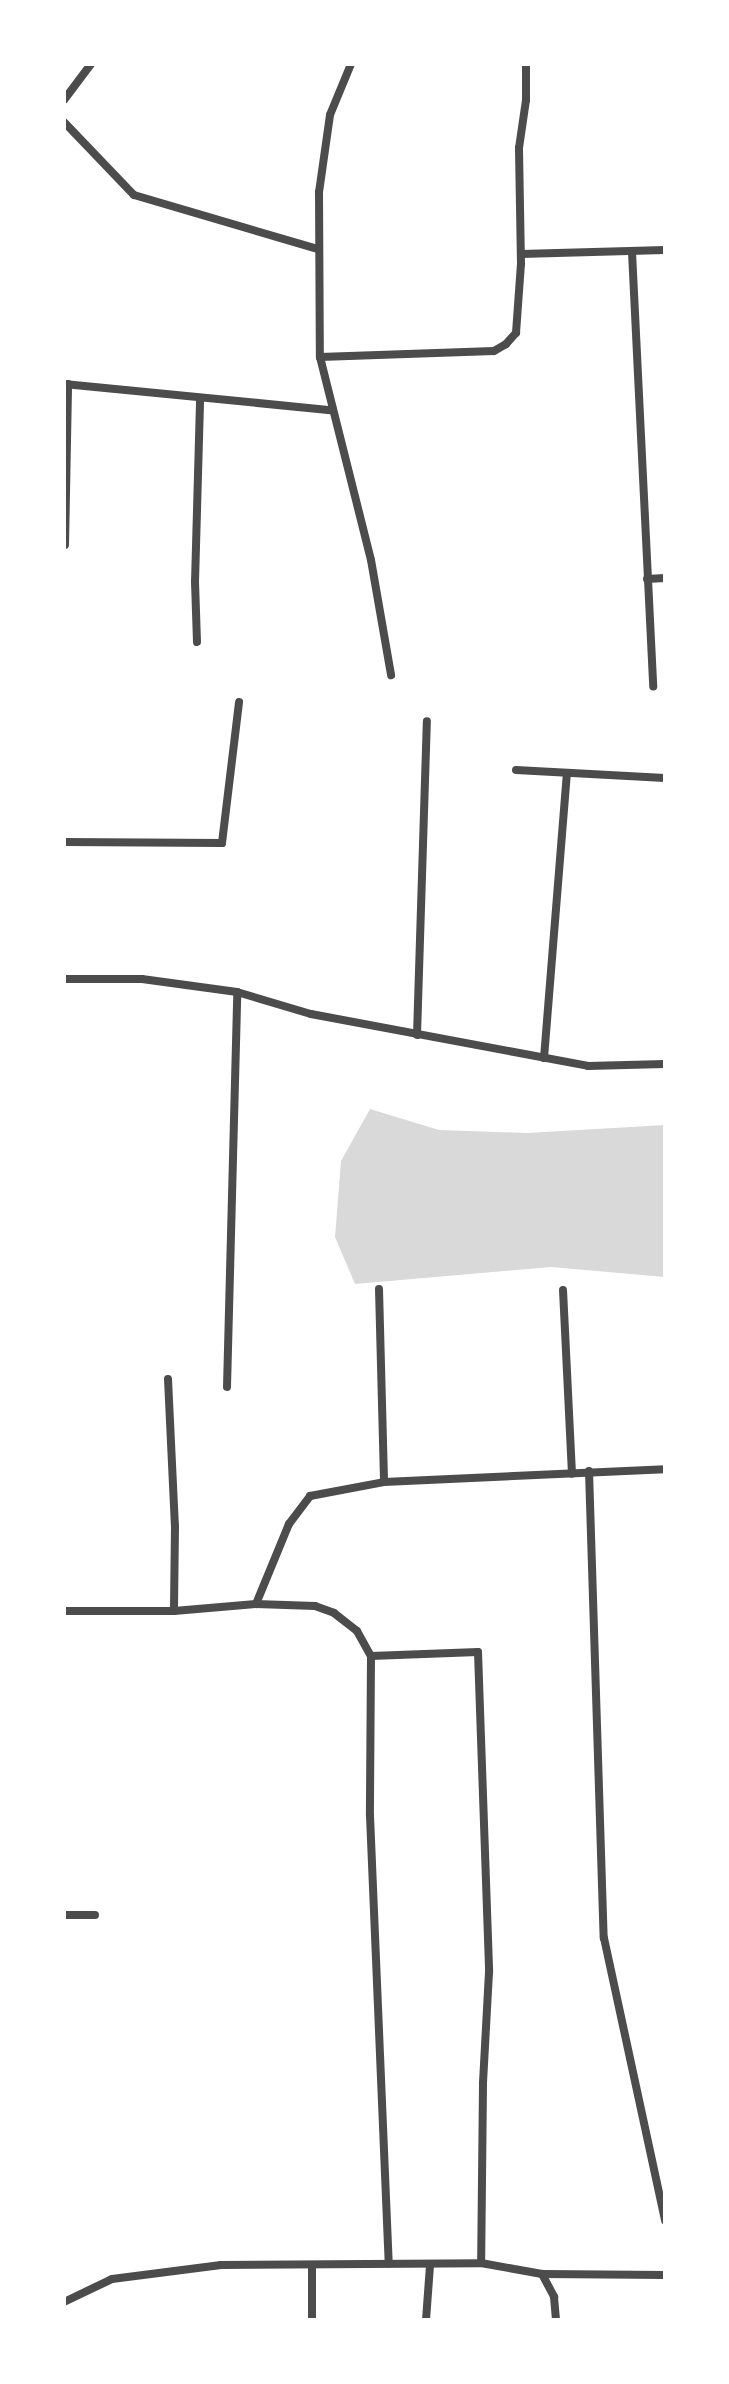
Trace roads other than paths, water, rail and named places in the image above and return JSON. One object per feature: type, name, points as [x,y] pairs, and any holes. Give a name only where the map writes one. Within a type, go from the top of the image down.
[{"type":"street","points":[[64,100],[91,64]]},
{"type":"street","points":[[351,64],[330,115],[319,192],[320,357],[371,560],[391,675]]},
{"type":"street","points":[[320,357],[494,351],[516,333],[521,254],[519,148],[526,100],[526,64]]},
{"type":"street","points":[[64,122],[134,195],[317,249]]},
{"type":"street","points":[[521,254],[665,250]]},
{"type":"street","points":[[632,252],[653,686]]},
{"type":"street","points":[[65,545],[66,384],[331,410]]},
{"type":"street","points":[[197,642],[195,582],[200,398]]},
{"type":"street","points":[[647,579],[665,578]]},
{"type":"street","points":[[64,842],[222,843],[239,702]]},
{"type":"street","points":[[417,1035],[427,721]]},
{"type":"street","points":[[516,770],[665,778]]},
{"type":"street","points":[[544,1058],[567,773]]},
{"type":"street","points":[[64,979],[142,979],[237,992],[311,1014],[588,1066],[665,1064]]},
{"type":"street","points":[[227,1387],[237,992]]},
{"type":"street","points":[[379,1289],[384,1482]]},
{"type":"street","points":[[563,1290],[572,1474]]},
{"type":"street","points":[[168,1379],[175,1526],[174,1611]]},
{"type":"street","points":[[256,1604],[289,1524],[310,1496],[384,1482],[665,1469]]},
{"type":"street","points":[[589,1471],[604,1938],[665,2221]]},
{"type":"street","points":[[64,1611],[174,1611],[256,1604],[315,1606],[334,1613],[357,1631],[371,1656],[370,1816],[389,2264]]},
{"type":"street","points":[[371,1656],[478,1652],[489,1972],[483,2084],[481,2263]]},
{"type":"street","points":[[64,1915],[95,1915]]},
{"type":"street","points":[[64,2302],[112,2279],[221,2265],[430,2266],[481,2263],[542,2274],[665,2275]]},
{"type":"street","points":[[312,2265],[312,2320]]},
{"type":"street","points":[[426,2320],[430,2266]]},
{"type":"street","points":[[542,2274],[554,2297],[556,2320]]}]
